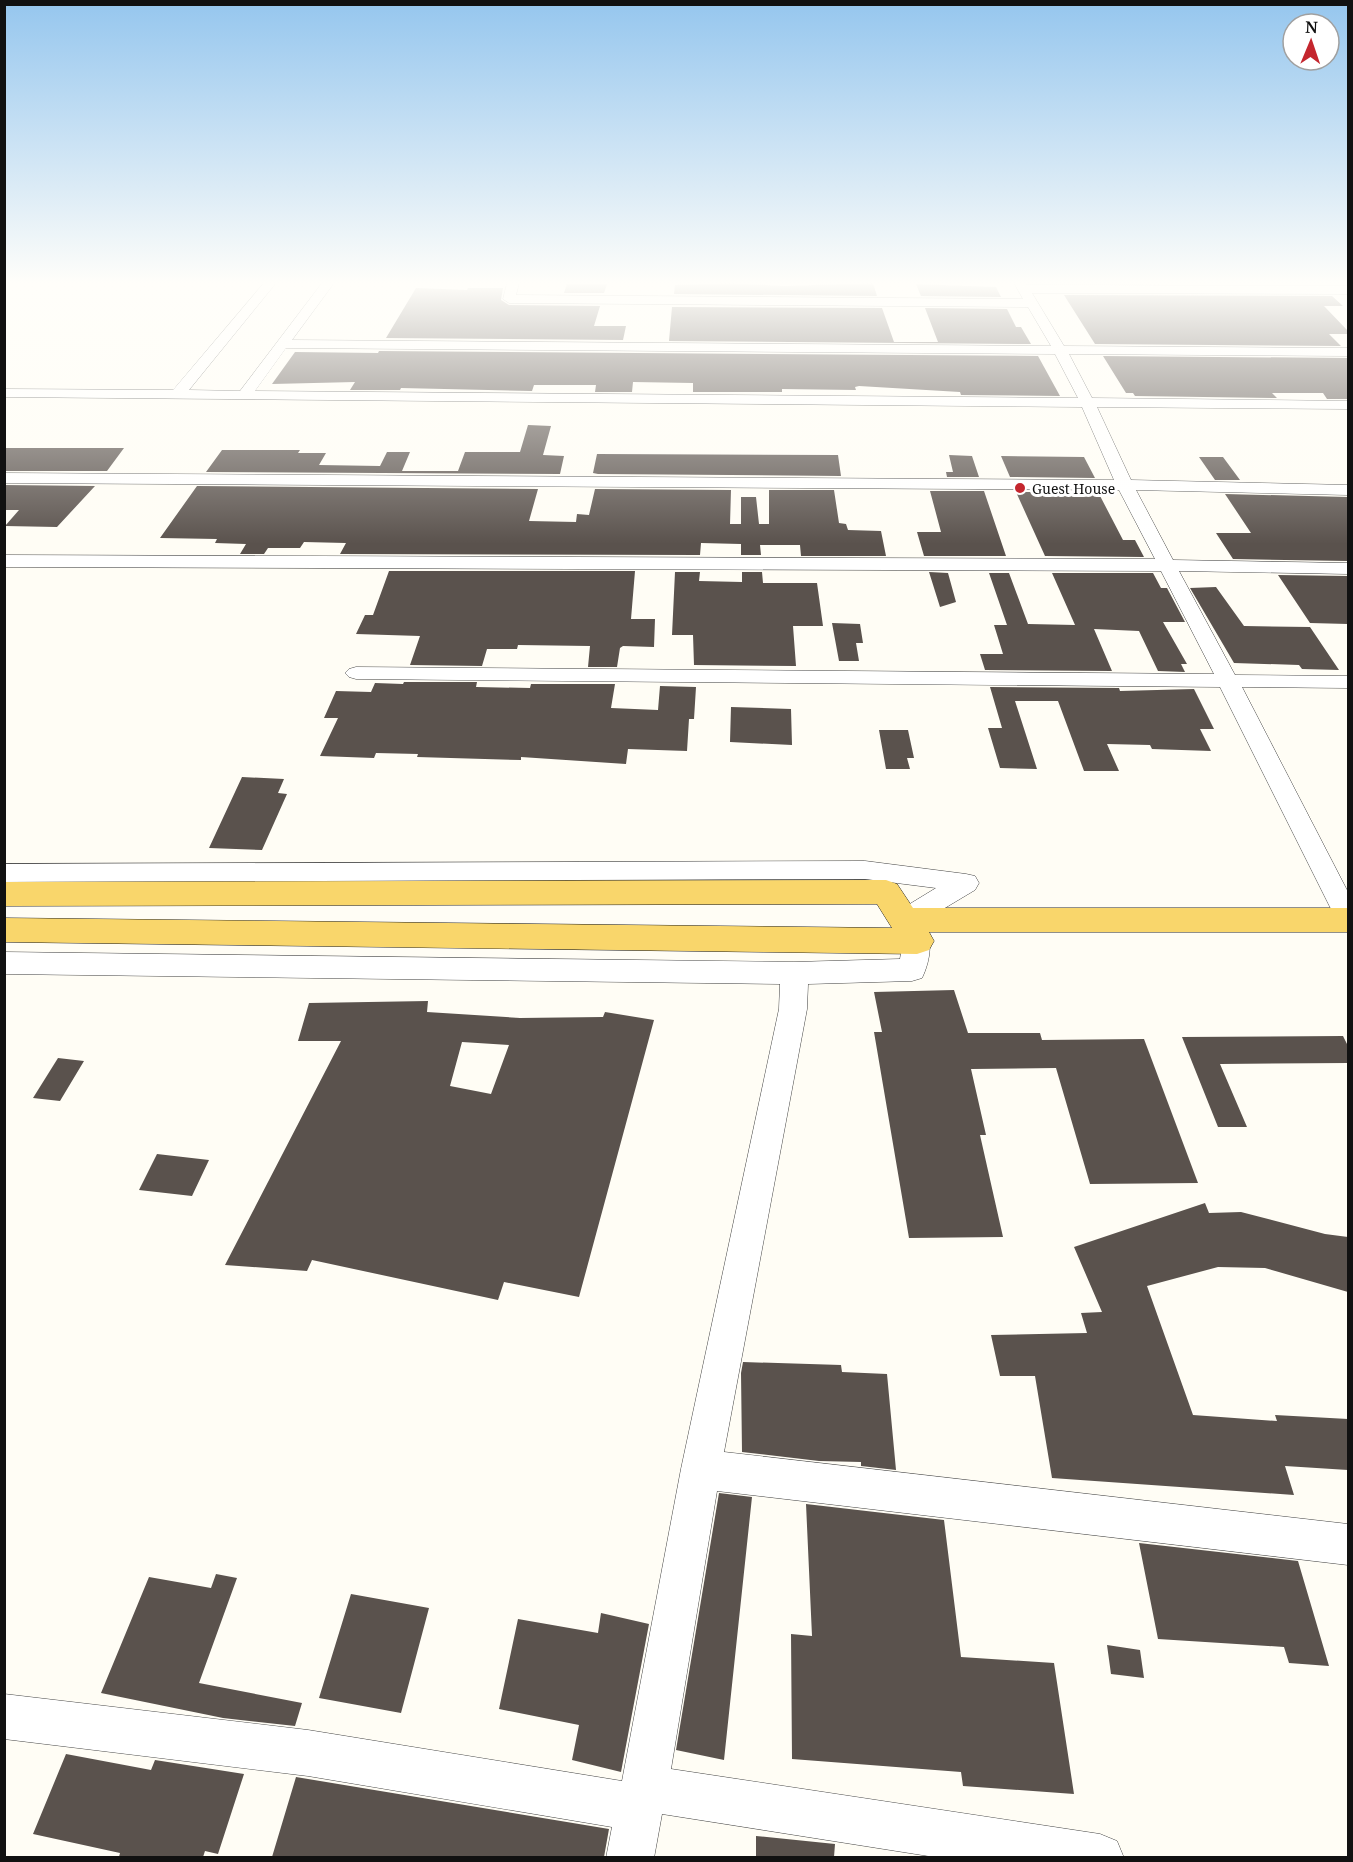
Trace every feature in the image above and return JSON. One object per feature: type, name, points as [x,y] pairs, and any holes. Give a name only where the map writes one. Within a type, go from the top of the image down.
[{"type":"main road","points":[[4,894],[886,892],[911,931]]},
{"type":"main road","points":[[4,930],[911,931],[1348,919]]},
{"type":"street","points":[[178,394],[198,370]]},
{"type":"street","points":[[245,394],[263,370]]},
{"type":"street","points":[[1070,370],[1125,485],[1348,919]]},
{"type":"street","points":[[4,393],[1348,405]]},
{"type":"street","points":[[4,478],[1125,485],[1348,490]]},
{"type":"street","points":[[4,561],[1167,565],[1348,568]]},
{"type":"street","points":[[356,673],[1348,682]]},
{"type":"street","points":[[4,873],[865,870],[966,883],[911,931],[912,970],[794,973],[4,963]]},
{"type":"street","points":[[630,1857],[701,1469],[793,1009],[794,973]]},
{"type":"street","points":[[701,1469],[1348,1545]]},
{"type":"street","points":[[4,1716],[308,1753],[1100,1857]]},
{"type":"building","points":[[282,370],[1046,370],[1060,396],[961,395],[960,392],[859,386],[855,387],[856,390],[782,389],[782,392],[693,392],[693,383],[633,382],[632,392],[595,392],[596,385],[534,385],[532,391],[401,388],[400,390],[350,390],[355,382],[272,384]]},
{"type":"building","points":[[1112,370],[1348,370],[1348,399],[1327,399],[1323,393],[1272,393],[1277,398],[1135,396],[1133,393],[1126,393]]},
{"type":"building","points":[[528,425],[551,426],[543,455],[564,456],[560,474],[206,472],[222,450],[300,450],[298,453],[326,453],[319,465],[380,466],[387,452],[410,452],[402,471],[458,471],[465,452],[520,452]]},
{"type":"building","points":[[4,448],[124,448],[107,471],[4,471]]},
{"type":"building","points":[[597,454],[838,455],[841,476],[598,474],[593,473]]},
{"type":"building","points":[[949,455],[972,456],[979,477],[947,477],[946,472],[953,472]]},
{"type":"building","points":[[1001,456],[1084,457],[1095,478],[1010,477]]},
{"type":"building","points":[[1199,457],[1223,457],[1240,480],[1215,480]]},
{"type":"building","points":[[4,485],[95,486],[57,527],[5,526],[19,510],[4,510]]},
{"type":"building","points":[[197,486],[538,489],[529,521],[576,522],[577,514],[589,515],[595,489],[731,490],[730,524],[741,524],[741,497],[756,497],[759,524],[769,524],[769,490],[834,490],[839,523],[846,524],[848,530],[881,531],[886,556],[801,556],[800,545],[760,545],[761,555],[741,555],[741,544],[701,543],[700,555],[340,554],[346,543],[304,542],[300,548],[268,548],[264,554],[240,554],[246,544],[215,543],[217,539],[160,538]]},
{"type":"building","points":[[930,491],[984,491],[1006,556],[924,556],[917,532],[941,532]]},
{"type":"building","points":[[1016,492],[1098,492],[1123,540],[1135,540],[1144,557],[1045,556]]},
{"type":"building","points":[[1225,494],[1348,497],[1348,561],[1233,559],[1216,533],[1251,533]]},
{"type":"building","points":[[389,571],[635,571],[631,619],[655,619],[654,647],[623,646],[620,648],[617,667],[588,667],[590,646],[518,645],[517,649],[487,649],[482,666],[410,665],[420,636],[356,634],[365,615],[373,615]]},
{"type":"building","points":[[675,572],[700,572],[699,581],[742,582],[742,572],[762,572],[763,583],[817,583],[823,626],[793,626],[796,666],[694,665],[693,635],[672,635]]},
{"type":"building","points":[[929,572],[948,573],[956,602],[940,607]]},
{"type":"building","points":[[989,573],[1009,573],[1028,624],[1075,625],[1052,573],[1153,573],[1161,588],[1167,588],[1185,622],[1163,622],[1187,664],[1181,664],[1185,672],[1158,671],[1139,631],[1094,629],[1112,671],[985,670],[980,654],[1003,654],[994,625],[1007,625]]},
{"type":"building","points":[[1278,575],[1348,576],[1348,624],[1310,623]]},
{"type":"building","points":[[1216,587],[1244,626],[1310,627],[1339,670],[1302,669],[1299,665],[1234,663],[1190,588]]},
{"type":"building","points":[[832,623],[860,624],[863,643],[856,643],[859,661],[839,661]]},
{"type":"building","points":[[404,682],[477,682],[476,687],[530,688],[531,684],[615,684],[611,708],[658,710],[660,686],[696,687],[694,719],[689,719],[687,751],[628,749],[626,764],[521,757],[521,760],[417,757],[418,754],[376,753],[374,758],[320,756],[338,718],[324,718],[336,691],[371,692],[375,683],[403,684]]},
{"type":"building","points":[[990,687],[1119,688],[1120,691],[1194,689],[1214,729],[1200,729],[1211,751],[1152,749],[1150,745],[1107,744],[1119,771],[1084,771],[1058,701],[1015,701],[1037,769],[1000,768],[988,728],[1002,728]]},
{"type":"building","points":[[731,707],[791,709],[792,745],[730,742]]},
{"type":"building","points":[[879,730],[908,730],[914,758],[907,758],[910,769],[886,769]]},
{"type":"building","points":[[242,777],[284,779],[278,793],[287,794],[262,850],[209,848]]},
{"type":"building","points":[[954,990],[968,1033],[1040,1033],[1042,1040],[1144,1039],[1198,1183],[1090,1184],[1056,1068],[971,1069],[986,1135],[980,1135],[1003,1237],[909,1238],[874,1032],[882,1032],[874,992]]},
{"type":"building","points":[[428,1001],[427,1012],[520,1018],[603,1017],[605,1012],[654,1020],[579,1297],[504,1282],[498,1300],[312,1260],[307,1271],[225,1265],[341,1041],[298,1041],[309,1003]],"holes":[[[462,1042],[509,1045],[491,1094],[450,1086]]]},
{"type":"building","points":[[1343,1036],[1348,1046],[1348,1063],[1220,1064],[1247,1127],[1218,1127],[1182,1037]]},
{"type":"building","points":[[58,1058],[84,1061],[60,1101],[33,1098]]},
{"type":"building","points":[[157,1154],[209,1160],[192,1196],[139,1190]]},
{"type":"building","points":[[1205,1203],[1209,1213],[1241,1212],[1325,1234],[1348,1237],[1348,1292],[1265,1268],[1218,1267],[1147,1286],[1193,1415],[1277,1421],[1275,1415],[1348,1419],[1348,1470],[1285,1466],[1294,1495],[1052,1478],[1035,1376],[1000,1376],[991,1335],[1087,1333],[1081,1313],[1102,1312],[1074,1247]]},
{"type":"building","points":[[743,1362],[841,1365],[842,1372],[887,1374],[896,1470],[861,1466],[861,1462],[819,1461],[742,1452],[741,1373]]},
{"type":"building","points":[[719,1493],[752,1497],[724,1760],[676,1750]]},
{"type":"building","points":[[806,1504],[944,1520],[961,1657],[1054,1663],[1074,1794],[963,1786],[961,1772],[792,1759],[791,1634],[812,1636]]},
{"type":"building","points":[[1139,1543],[1298,1561],[1329,1666],[1289,1663],[1284,1647],[1158,1639]]},
{"type":"building","points":[[216,1574],[237,1578],[199,1683],[302,1703],[295,1726],[223,1718],[101,1693],[149,1577],[211,1588]]},
{"type":"building","points":[[351,1594],[429,1608],[401,1713],[319,1698]]},
{"type":"building","points":[[601,1613],[649,1624],[621,1772],[572,1760],[579,1725],[499,1709],[518,1619],[598,1633]]},
{"type":"building","points":[[1107,1645],[1140,1650],[1144,1678],[1111,1674]]},
{"type":"building","points":[[66,1754],[151,1770],[155,1760],[244,1774],[218,1854],[205,1851],[203,1857],[119,1857],[120,1853],[33,1834]]},
{"type":"building","points":[[296,1777],[609,1829],[604,1857],[272,1857]]},
{"type":"building","points":[[756,1836],[835,1844],[834,1857],[756,1857]]},
{"type":"place","name":"Guest House","points":[[1020,488]]}]
